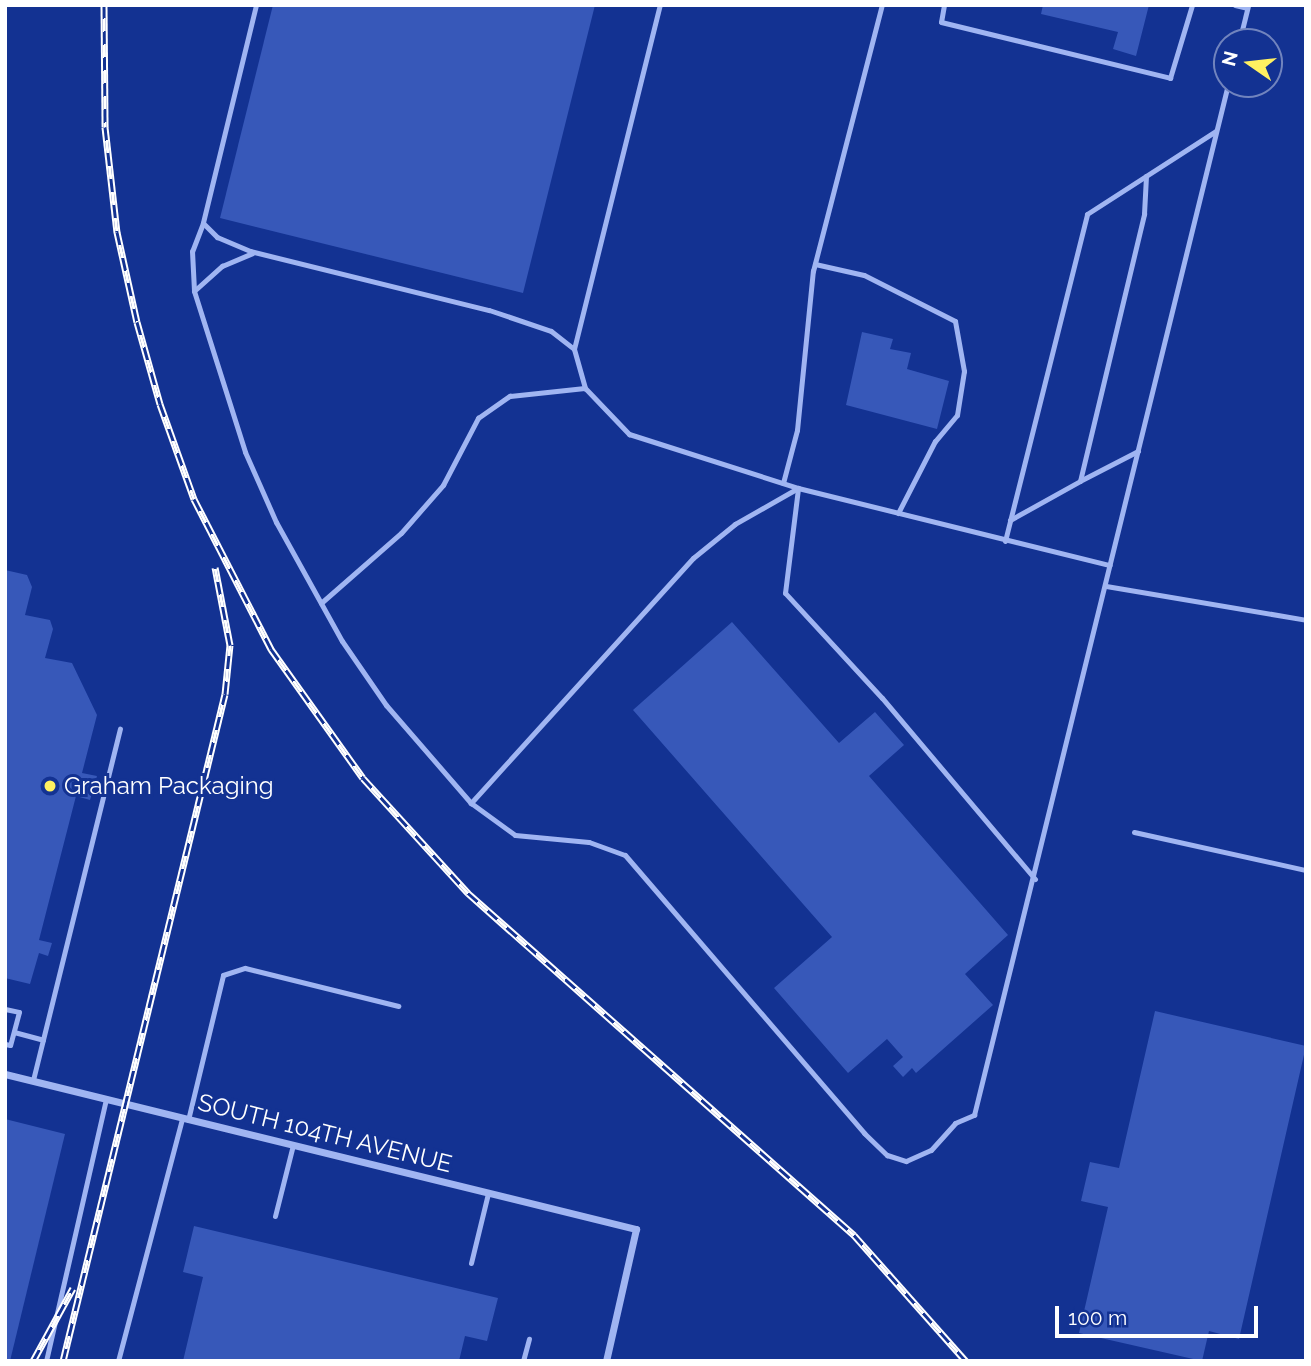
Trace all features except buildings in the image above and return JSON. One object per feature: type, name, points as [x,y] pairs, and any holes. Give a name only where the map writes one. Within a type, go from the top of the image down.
[{"type":"street","name":"SOUTH 104TH AVENUE","points":[[5,1074],[636,1229],[606,1361]]},
{"type":"lane","points":[[256,5],[203,223],[192,251],[194,291],[244,452],[276,522],[321,603],[386,705],[471,803],[515,835],[589,842],[625,855],[864,1133],[887,1154],[906,1161],[930,1150],[955,1124],[974,1115],[1035,879],[1225,98]]},
{"type":"lane","points":[[660,5],[574,349],[585,388],[629,434],[798,488],[1110,565]]},
{"type":"lane","points":[[783,483],[797,430],[815,264],[882,5]]},
{"type":"lane","points":[[944,5],[941,22],[1170,78],[1192,5]]},
{"type":"lane","points":[[1235,5],[1248,7],[1243,28]]},
{"type":"lane","points":[[1005,541],[1087,215],[1217,130]]},
{"type":"lane","points":[[1080,481],[1144,214],[1146,176]]},
{"type":"lane","points":[[203,223],[216,237],[254,252],[489,310],[551,331],[574,349]]},
{"type":"lane","points":[[194,291],[222,266],[254,252]]},
{"type":"lane","points":[[815,264],[864,275],[955,321],[964,371],[957,415],[935,441],[898,513]]},
{"type":"lane","points":[[321,603],[401,533],[443,485],[478,418],[510,396],[585,388]]},
{"type":"lane","points":[[1010,520],[1138,451]]},
{"type":"lane","points":[[471,803],[693,558],[736,524],[798,488]]},
{"type":"lane","points":[[798,488],[785,593],[882,698],[1035,879]]},
{"type":"lane","points":[[1106,586],[1306,620]]},
{"type":"lane","points":[[33,1080],[120,729]]},
{"type":"lane","points":[[1134,832],[1306,870]]},
{"type":"lane","points":[[118,1361],[223,975],[245,968],[398,1006]]},
{"type":"lane","points":[[5,1009],[19,1012],[10,1045],[5,1044]]},
{"type":"lane","points":[[14,1032],[43,1040]]},
{"type":"lane","points":[[46,1361],[106,1099]]},
{"type":"lane","points":[[275,1216],[293,1145]]},
{"type":"lane","points":[[471,1263],[488,1193]]},
{"type":"lane","points":[[523,1361],[529,1339]]},
{"type":"railway","points":[[104,5],[105,127],[117,232],[137,322],[160,404],[194,499],[271,649],[363,778],[468,893],[854,1235],[966,1361]]},
{"type":"railway","points":[[63,1361],[225,694],[230,645],[215,567]]},
{"type":"railway","points":[[33,1361],[73,1288]]},
{"type":"place","name":"Graham Packaging","points":[[50,786]]}]
